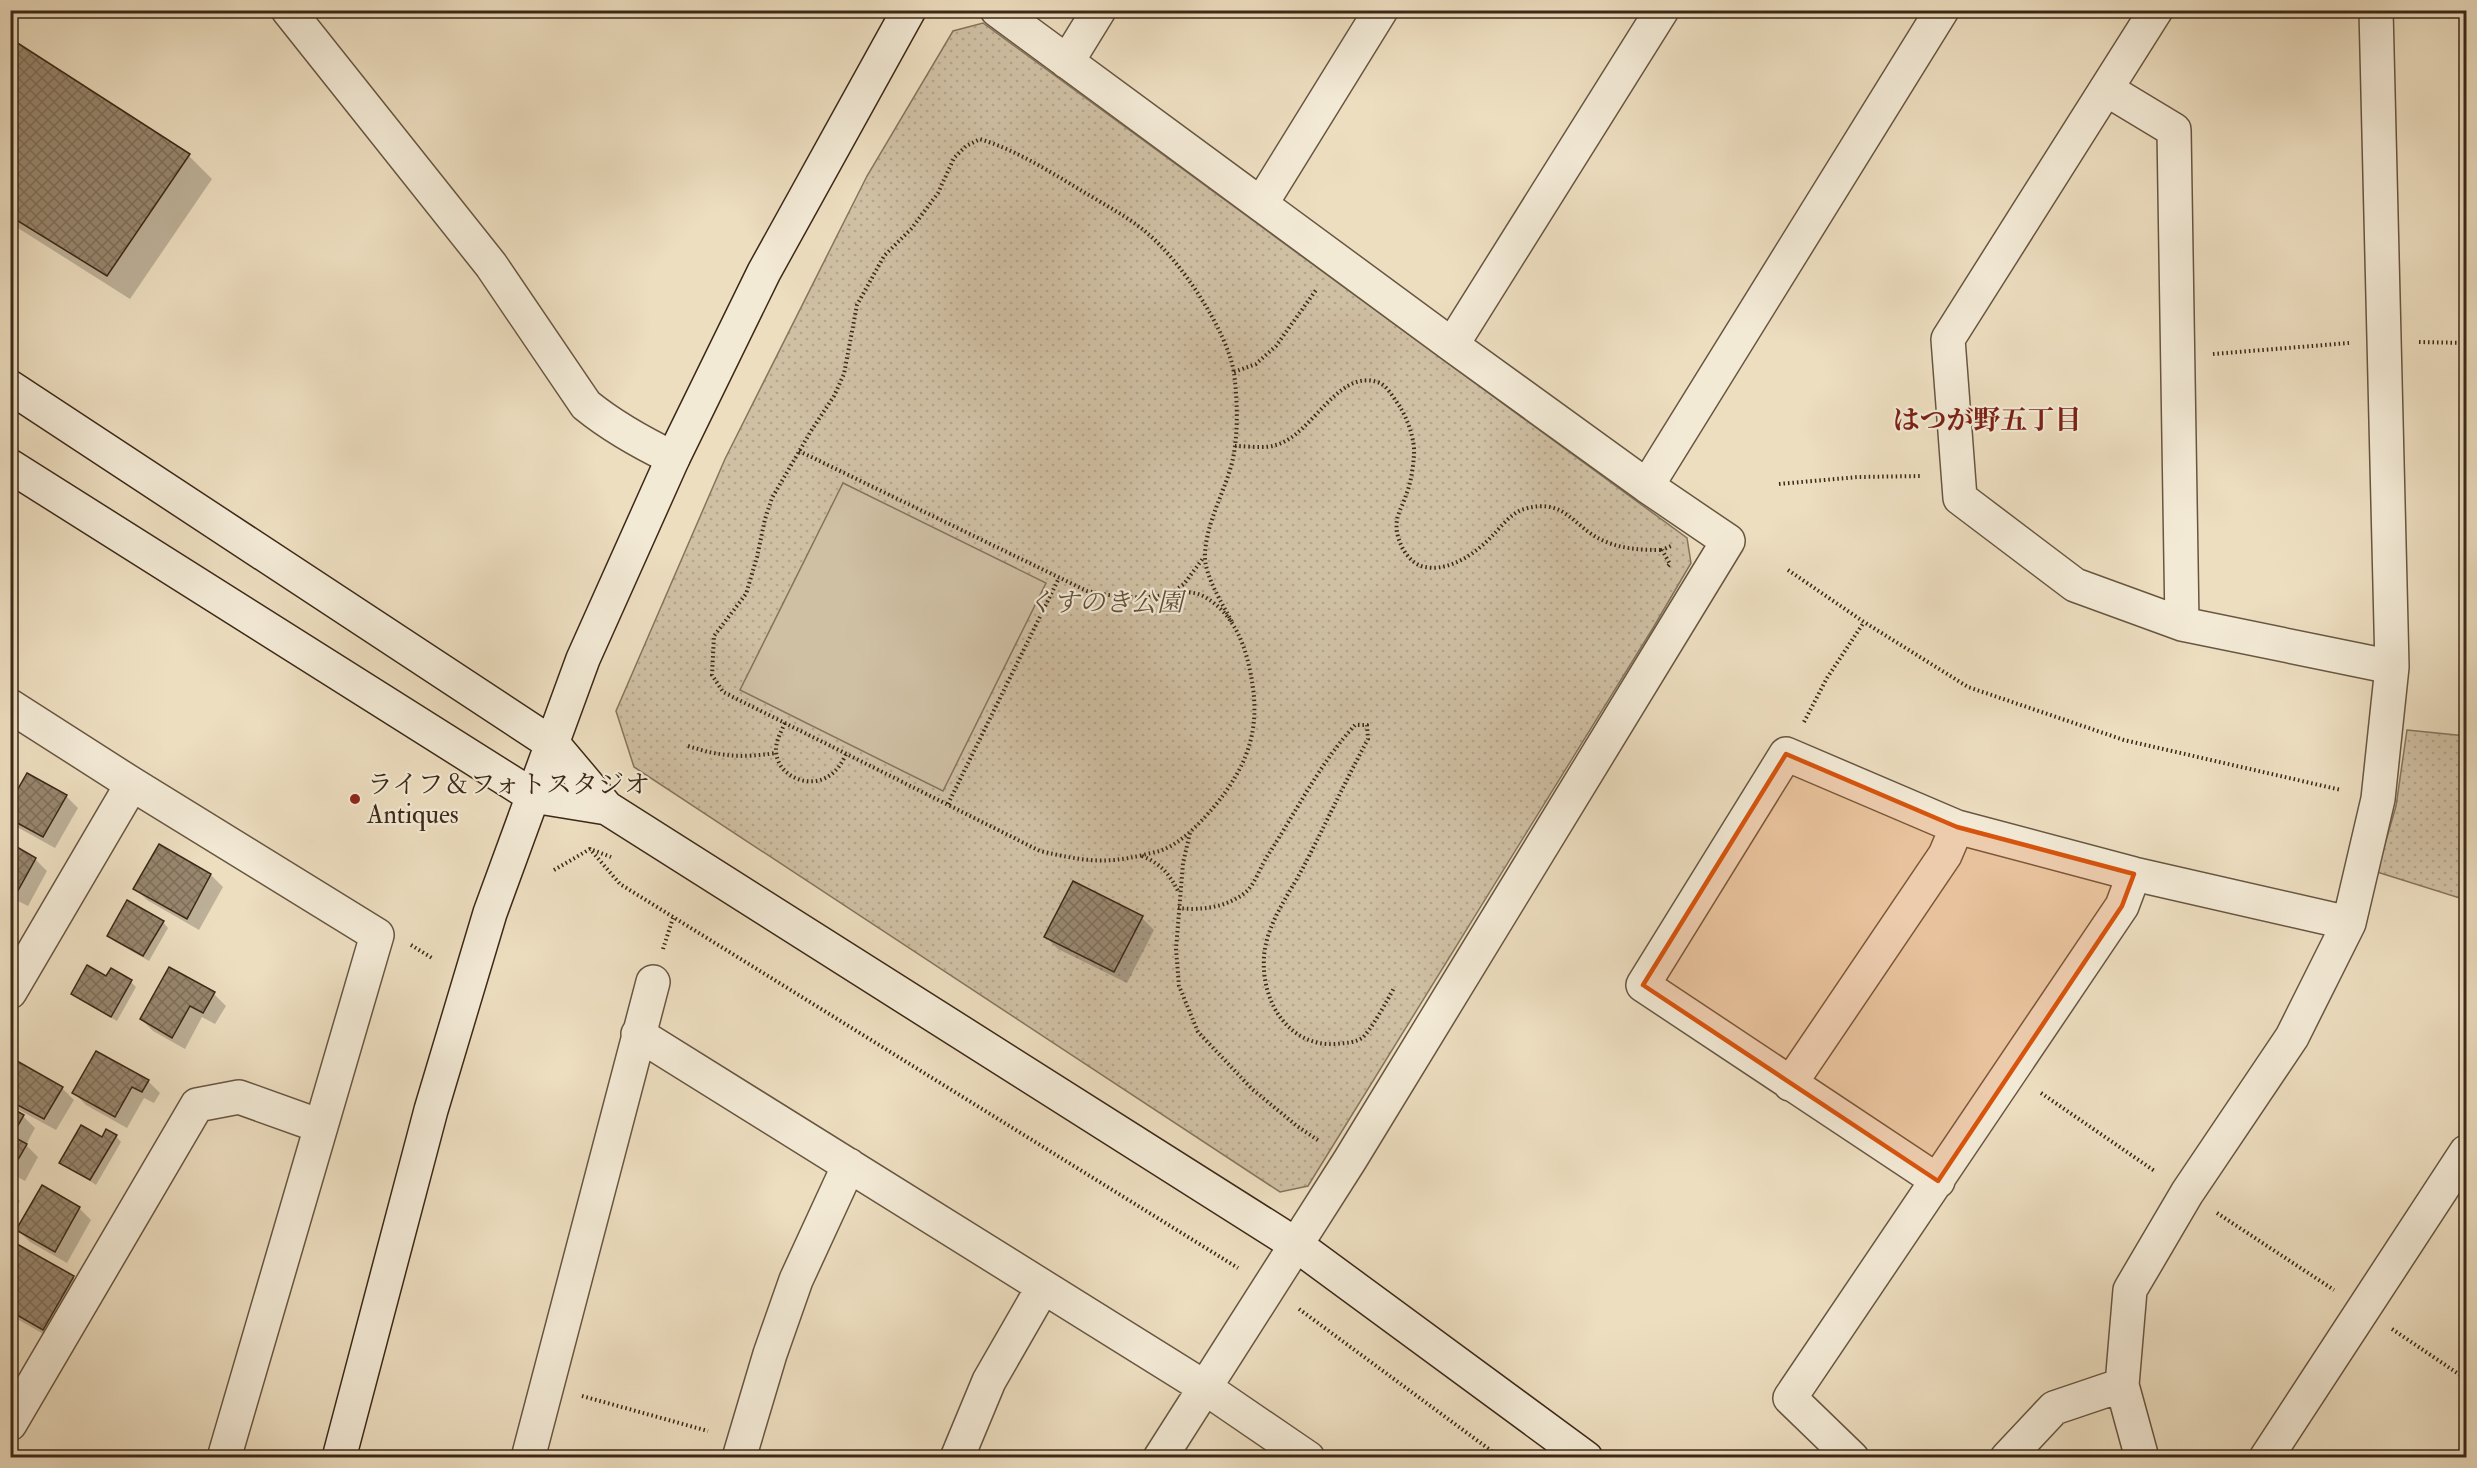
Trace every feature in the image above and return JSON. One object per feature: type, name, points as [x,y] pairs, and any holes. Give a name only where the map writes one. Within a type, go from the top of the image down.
[{"type":"street","points":[[288,10],[491,265],[586,405],[638,441],[673,458]]},
{"type":"street","points":[[339,1458],[430,1110],[490,913],[554,745],[583,659],[673,458],[764,272],[909,10]]},
{"type":"street","points":[[997,10],[1452,345],[1647,486],[1728,541],[1350,1160],[1160,1458]]},
{"type":"street","points":[[1066,62],[1099,10]]},
{"type":"street","points":[[1261,204],[1381,10]]},
{"type":"street","points":[[1452,345],[1662,10]]},
{"type":"street","points":[[1647,486],[1942,10]]},
{"type":"street","points":[[2156,10],[1948,339],[1960,498],[2075,585],[2182,624],[2392,667]]},
{"type":"street","points":[[2142,1458],[2122,1385],[2130,1290],[2187,1193],[2292,1037],[2349,923],[2378,799],[2392,667],[2376,10]]},
{"type":"street","points":[[2106,89],[2174,130],[2182,624]]},
{"type":"street","points":[[10,387],[554,745],[607,807],[1295,1244],[1586,1458]]},
{"type":"street","points":[[10,466],[533,796],[607,807]]},
{"type":"street","points":[[10,706],[377,935],[224,1458]]},
{"type":"street","points":[[1938,1181],[1643,985],[1786,754],[1957,827],[2134,874],[2349,923]]},
{"type":"street","points":[[10,992],[132,784]]},
{"type":"street","points":[[1790,1084],[1946,855],[1957,827]]},
{"type":"street","points":[[1852,1458],[1790,1398],[2122,906],[2134,874]]},
{"type":"street","points":[[528,1458],[653,982]]},
{"type":"street","points":[[638,1034],[1204,1387],[1308,1458]]},
{"type":"street","points":[[10,1424],[197,1104],[239,1096],[320,1126]]},
{"type":"street","points":[[2266,1458],[2466,1152]]},
{"type":"street","points":[[742,1449],[770,1354],[796,1280],[849,1165]]},
{"type":"street","points":[[957,1458],[989,1382],[1043,1287]]},
{"type":"street","points":[[2007,1458],[2054,1408],[2122,1385]]},
{"type":"path","points":[[1170,594],[1184,584],[1205,557],[1210,528],[1229,476],[1235,446],[1234,372],[1218,328],[1199,294],[1175,261],[1147,232],[1008,148],[980,139],[966,146],[954,158],[933,201],[912,228],[884,256],[857,305],[844,374],[834,396],[772,498],[765,519],[758,557],[746,594],[714,636],[712,675],[723,692],[1040,850],[1094,862],[1117,861],[1164,850],[1190,833],[1226,792],[1240,771],[1249,750],[1255,722],[1256,694],[1244,644],[1217,593],[1205,557]]},
{"type":"path","points":[[1234,372],[1256,364],[1276,346],[1335,260]]},
{"type":"path","points":[[2178,357],[2384,340],[2466,343]]},
{"type":"path","points":[[1235,446],[1276,445],[1298,434],[1325,404],[1352,382],[1368,381],[1381,384],[1399,405],[1410,431],[1414,452],[1412,472],[1408,492],[1396,521],[1399,539],[1407,556],[1421,566],[1440,566],[1459,562],[1492,537],[1507,520],[1521,510],[1542,505],[1561,509],[1602,540],[1629,549],[1662,550]]},
{"type":"path","points":[[799,451],[1087,591],[1115,596],[1148,597],[1187,592],[1203,597],[1232,622]]},
{"type":"path","points":[[1779,484],[1858,477],[1958,476]]},
{"type":"path","points":[[1788,570],[1864,622],[1968,687],[2124,740],[2378,799]]},
{"type":"path","points":[[948,804],[1059,578]]},
{"type":"path","points":[[1786,754],[1827,678],[1864,622]]},
{"type":"path","points":[[785,723],[777,740],[776,753],[781,768],[794,779],[810,782],[827,778],[840,766],[846,754]]},
{"type":"path","points":[[1178,909],[1197,911],[1217,906],[1248,890],[1317,777],[1346,735],[1355,725],[1367,725],[1368,739],[1307,862],[1271,927],[1264,957],[1266,984],[1274,1010],[1288,1028],[1312,1041],[1330,1044],[1351,1043],[1364,1037],[1394,988]]},
{"type":"path","points":[[688,746],[712,753],[743,757],[776,753]]},
{"type":"path","points":[[1190,833],[1178,909],[1176,950],[1179,986],[1198,1032],[1252,1089],[1297,1126],[1350,1160]]},
{"type":"path","points":[[554,870],[590,849],[620,884],[1268,1286],[1501,1458]]},
{"type":"path","points":[[1142,855],[1158,862],[1170,875],[1180,894]]},
{"type":"path","points":[[2011,1072],[2187,1193],[2466,1379]]},
{"type":"path","points":[[547,1386],[742,1449]]},
{"type":"highlighted area","points":[[1786,754],[1957,827],[2134,874],[2122,906],[1938,1181],[1643,985]]},
{"type":"green space","name":"くすのき公園","points":[[983,23],[1687,538],[1691,563],[1653,628],[1308,1186],[1280,1192],[634,767],[616,711],[725,459],[867,176],[953,31]]},
{"type":"green space","points":[[843,483],[1046,583],[943,791],[740,690]]},
{"type":"green space","points":[[2407,730],[2466,736],[2466,900],[2377,872],[2396,806]]},
{"type":"building","points":[[16,42],[190,154],[107,276],[10,216],[10,50]]},
{"type":"building","points":[[27,773],[67,795],[43,837],[10,819],[10,803]]},
{"type":"building","points":[[10,843],[36,858],[15,896],[10,893]]},
{"type":"building","points":[[159,844],[211,874],[187,919],[133,889]]},
{"type":"building","points":[[1073,881],[1143,916],[1114,972],[1044,937]]},
{"type":"building","points":[[127,900],[164,921],[143,956],[107,936]]},
{"type":"building","points":[[87,965],[106,976],[111,968],[132,980],[111,1017],[71,994]]},
{"type":"building","points":[[169,967],[215,992],[203,1013],[190,1006],[172,1038],[140,1019]]},
{"type":"building","points":[[96,1051],[149,1080],[142,1092],[132,1087],[115,1117],[72,1093]]},
{"type":"building","points":[[10,1057],[63,1087],[44,1119],[10,1101]]},
{"type":"building","points":[[10,1107],[24,1115],[12,1136],[27,1144],[12,1170]]},
{"type":"building","points":[[81,1125],[102,1137],[106,1129],[117,1135],[90,1180],[59,1163]]},
{"type":"building","points":[[42,1185],[80,1207],[55,1252],[16,1230]]},
{"type":"building","points":[[17,1244],[74,1276],[43,1330],[10,1311],[10,1256]]},
{"type":"place","name":"ライフ＆フォトスタジオ Antiques","points":[[355,799]]},
{"type":"district","name":"はつが野五丁目","points":[[1987,420]]}]
